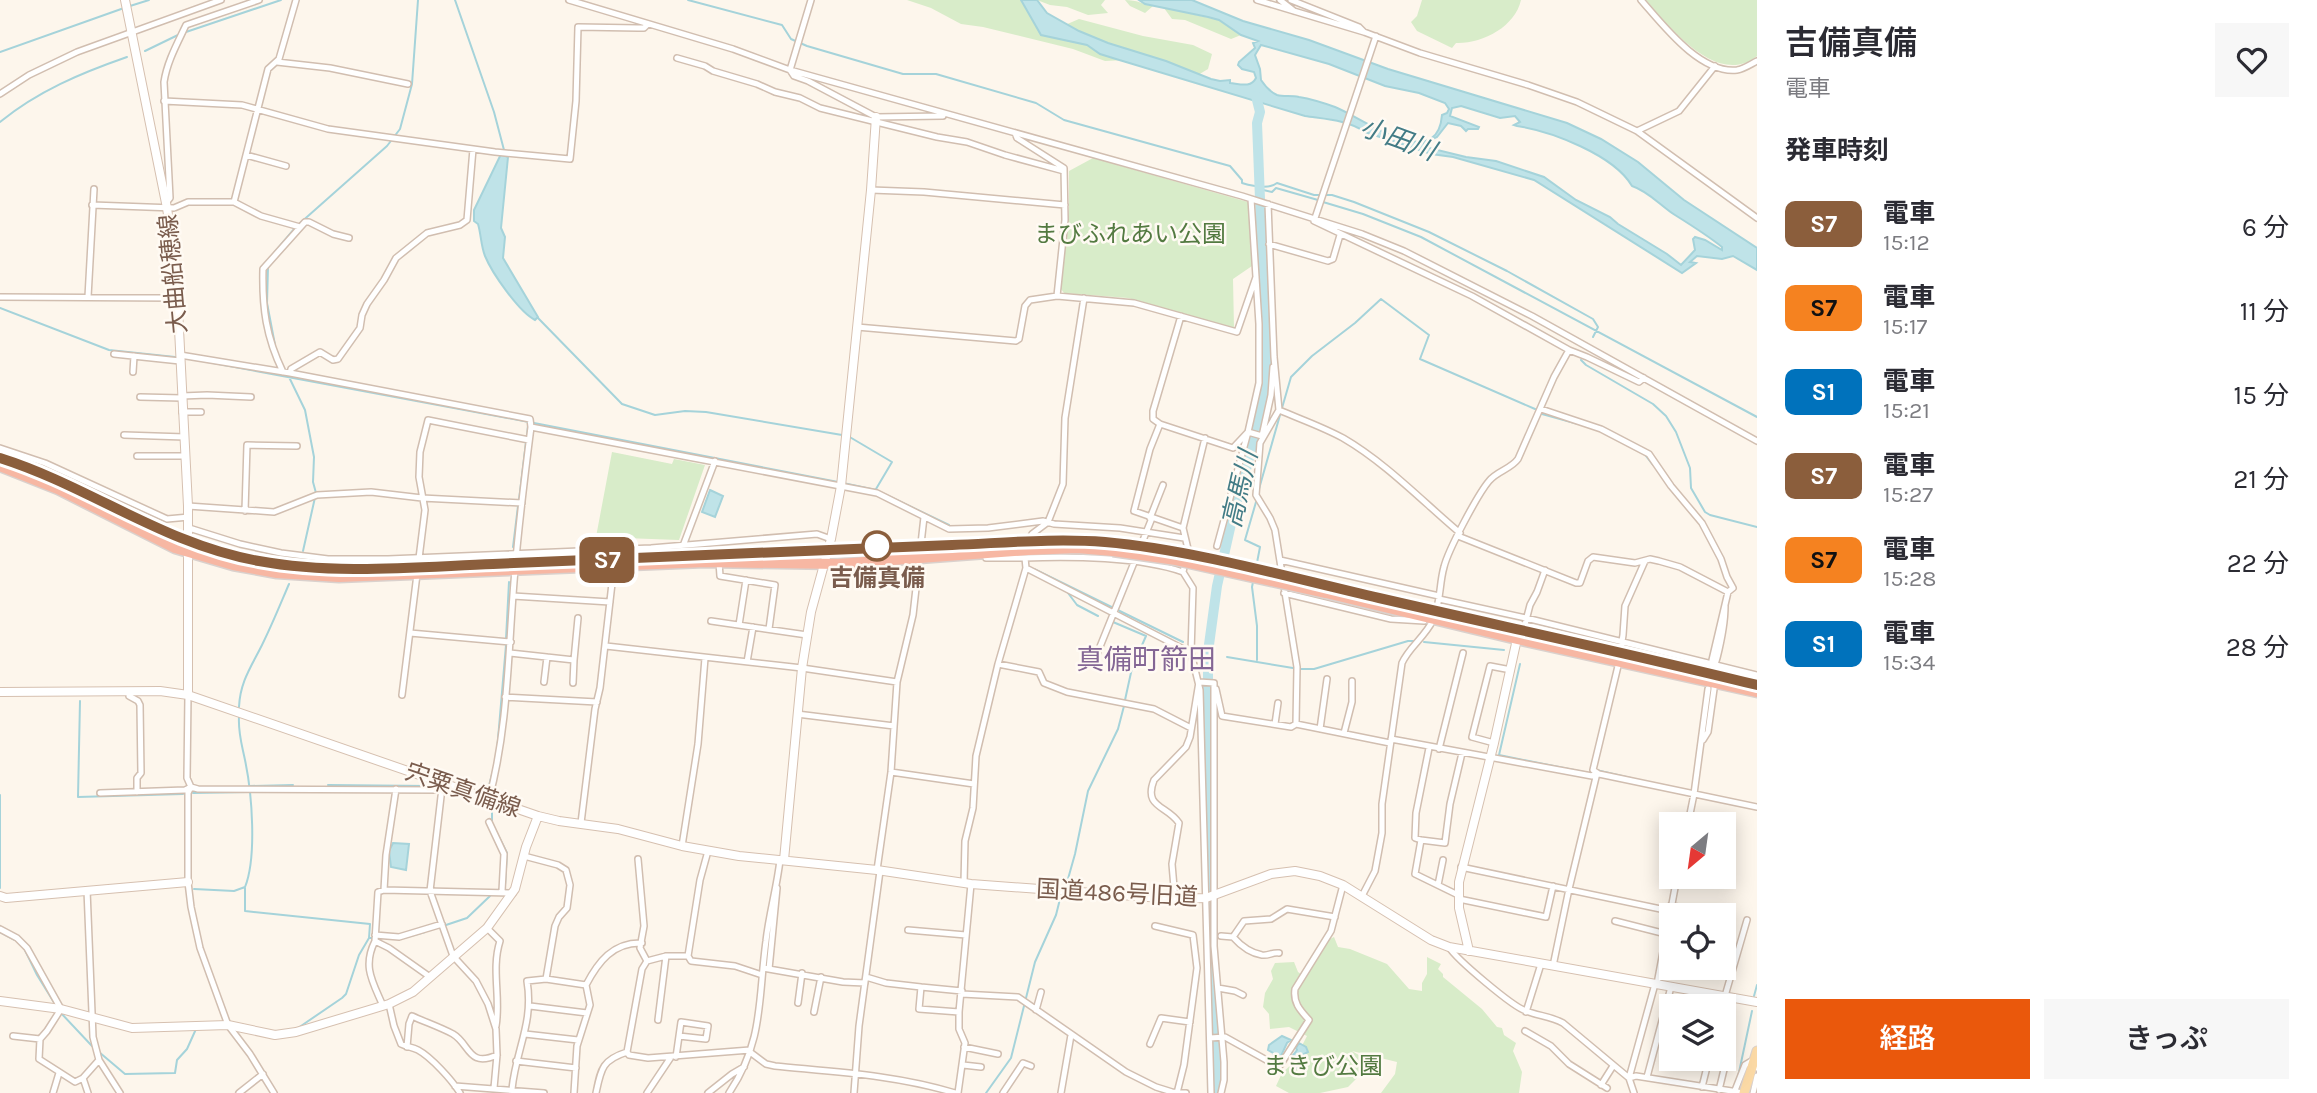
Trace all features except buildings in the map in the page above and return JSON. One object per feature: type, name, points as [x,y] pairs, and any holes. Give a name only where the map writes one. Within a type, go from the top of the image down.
[{"type":"highway","points":[[0,466],[58,489],[142,533],[190,553],[276,573],[339,577],[719,562],[824,564],[975,554],[1027,554],[1077,548],[1176,560],[1618,660],[1711,684],[1757,692]]},
{"type":"main road","points":[[1737,1093],[1756,1059]]},
{"type":"street","name":"大曲船穂線","points":[[125,0],[173,244],[190,553]]},
{"type":"street","points":[[0,94],[51,64],[221,0]]},
{"type":"street","points":[[167,206],[170,198],[164,101],[166,71],[182,33],[186,25],[258,0]]},
{"type":"street","points":[[234,202],[256,108],[268,69],[277,62],[296,0]]},
{"type":"street","points":[[569,0],[945,115],[1314,216],[1404,251],[1543,323],[1757,441]]},
{"type":"street","points":[[811,0],[791,66],[794,76],[876,119],[945,115]]},
{"type":"street","points":[[1257,0],[1565,97],[1637,131],[1757,218]]},
{"type":"street","points":[[1280,0],[1295,12]]},
{"type":"street","points":[[1290,0],[1359,27],[1364,32]]},
{"type":"street","points":[[1641,0],[1698,58],[1733,70],[1757,61]]},
{"type":"street","points":[[164,101],[242,105],[328,129],[507,154],[570,159],[576,101],[578,27],[644,28],[648,23]]},
{"type":"street","points":[[1375,38],[1314,216],[1316,224],[1472,296],[1569,350],[1639,382],[1644,378]]},
{"type":"street","points":[[677,58],[800,98],[820,108],[967,142],[1064,171]]},
{"type":"street","points":[[277,62],[330,68],[408,84]]},
{"type":"street","points":[[1637,131],[1679,111],[1715,66]]},
{"type":"street","points":[[729,1093],[744,1067],[756,1036],[762,975],[766,968],[772,896],[782,860],[807,635],[831,539],[841,484],[876,119]]},
{"type":"street","points":[[1014,132],[1017,138],[1064,171],[1065,205],[1058,296]]},
{"type":"street","points":[[286,372],[320,352],[333,360],[338,359],[360,328],[362,315],[396,258],[427,233],[460,225],[467,220],[473,149]]},
{"type":"street","points":[[246,155],[286,166]]},
{"type":"street","points":[[88,297],[94,189]]},
{"type":"street","points":[[871,190],[1065,205]]},
{"type":"street","points":[[1217,546],[1249,432],[1259,383],[1254,199]]},
{"type":"street","points":[[92,205],[174,208],[188,202],[234,202],[261,216],[300,227]]},
{"type":"street","points":[[1260,443],[1279,410],[1267,204]]},
{"type":"street","points":[[286,372],[271,348],[262,304],[263,269],[305,222],[349,238]]},
{"type":"street","points":[[1269,244],[1328,261],[1333,259],[1340,235]]},
{"type":"street","points":[[858,327],[1016,341],[1019,339],[1026,306],[1030,300],[1058,296],[1128,302],[1237,332],[1257,274]]},
{"type":"street","points":[[0,297],[177,298]]},
{"type":"street","points":[[626,1052],[636,1057],[673,1057],[750,1051],[766,1064],[775,1066],[857,1073],[924,1084],[956,1093],[964,1047],[959,1029],[959,1012],[967,903],[964,841],[973,808],[976,756],[998,664],[1026,568],[1029,540],[1032,534],[1048,522],[1063,484],[1065,418],[1084,298]]},
{"type":"street","points":[[1181,316],[1153,419],[1160,424],[1233,448],[1249,432]]},
{"type":"street","points":[[1362,896],[1376,863],[1382,833],[1382,804],[1402,663],[1426,634],[1434,618],[1445,563],[1459,535],[1489,480],[1514,465],[1518,459],[1569,350]]},
{"type":"street","points":[[114,354],[180,358],[286,372],[530,419],[499,760],[489,799]]},
{"type":"street","points":[[133,372],[134,356]]},
{"type":"street","points":[[1274,357],[1271,395],[1261,435],[1256,495],[1275,530],[1297,669],[1296,724]]},
{"type":"street","points":[[140,397],[251,397]]},
{"type":"street","points":[[1541,409],[1601,429],[1649,454],[1702,523],[1733,588],[1728,592],[1725,620],[1711,672],[1708,732],[1701,746],[1691,812]]},
{"type":"street","points":[[1279,410],[1342,437],[1366,453],[1459,535],[1545,570],[1578,583],[1588,561],[1593,557],[1635,563],[1650,559],[1680,567],[1728,592]]},
{"type":"street","points":[[182,412],[201,412]]},
{"type":"street","points":[[402,695],[421,557],[425,510],[419,477],[420,452],[428,420],[527,440]]},
{"type":"street","points":[[531,424],[877,493],[949,529],[988,528],[1034,521],[1184,538]]},
{"type":"street","points":[[1160,424],[1150,449],[1134,511],[1183,528]]},
{"type":"street","points":[[1249,432],[1261,435]]},
{"type":"street","points":[[124,435],[184,437]]},
{"type":"street","points":[[1205,438],[1183,528],[1188,549],[1183,572],[1193,588],[1191,653],[1200,682],[1215,1038],[1224,1080],[1221,1093]]},
{"type":"street","points":[[245,511],[247,444],[297,446]]},
{"type":"street","points":[[0,448],[45,463],[167,519],[189,517]]},
{"type":"street","points":[[137,456],[186,456]]},
{"type":"street","points":[[683,546],[715,461]]},
{"type":"street","points":[[1095,659],[1135,563],[1163,485]]},
{"type":"street","points":[[188,506],[274,512],[316,496],[370,492],[422,498],[522,503]]},
{"type":"street","points":[[854,1093],[859,1026],[891,772],[897,682],[913,615],[924,517]]},
{"type":"street","points":[[189,528],[240,544],[328,559],[683,546],[817,534],[831,539]]},
{"type":"street","points":[[190,553],[187,778],[191,787]]},
{"type":"street","points":[[1027,554],[1135,563],[1183,572]]},
{"type":"street","points":[[1280,560],[1621,643],[1714,662],[1757,675]]},
{"type":"street","points":[[1553,966],[1618,660],[1625,606],[1646,561]]},
{"type":"street","points":[[719,562],[720,576],[775,585],[769,629]]},
{"type":"street","points":[[581,823],[606,646],[614,565]]},
{"type":"street","points":[[1026,568],[1191,653]]},
{"type":"street","points":[[1469,951],[1458,897],[1461,867],[1491,758],[1519,639],[1545,570]]},
{"type":"street","points":[[738,625],[746,580]]},
{"type":"street","points":[[1284,593],[1391,619],[1423,621],[1434,618]]},
{"type":"street","points":[[513,596],[610,602]]},
{"type":"street","points":[[573,683],[578,618]]},
{"type":"street","points":[[711,621],[807,635]]},
{"type":"street","points":[[747,663],[753,627]]},
{"type":"street","points":[[410,633],[508,641]]},
{"type":"street","points":[[606,646],[802,668],[897,682]]},
{"type":"street","points":[[510,653],[574,660]]},
{"type":"street","points":[[1439,749],[1463,653]]},
{"type":"street","points":[[544,682],[547,657]]},
{"type":"street","points":[[682,846],[698,744],[705,658]]},
{"type":"street","points":[[998,664],[1039,671],[1044,683],[1067,691],[1154,709],[1191,728]]},
{"type":"street","points":[[1494,743],[1472,737],[1490,666],[1511,670]]},
{"type":"street","points":[[1320,729],[1327,679]]},
{"type":"street","points":[[1344,733],[1352,702],[1352,681]]},
{"type":"street","points":[[1200,682],[1212,682]]},
{"type":"street","points":[[1175,899],[1172,864],[1179,823],[1152,800],[1151,787],[1158,775],[1186,747],[1200,682]]},
{"type":"street","points":[[1212,682],[1222,716],[1292,727],[1296,724],[1591,776],[1594,772]]},
{"type":"street","points":[[1212,682],[1211,897],[1221,936],[1218,945],[1214,946]]},
{"type":"street","points":[[0,692],[130,691],[188,695]]},
{"type":"street","points":[[130,691],[130,696],[140,705],[141,773],[137,778],[137,792]]},
{"type":"street","name":"宍粟真備線","points":[[0,1002],[61,1009],[132,1028],[228,1025],[275,1035],[288,1034],[386,1005],[413,992],[487,928],[513,893],[529,834],[538,816],[442,786],[188,695]]},
{"type":"street","points":[[505,697],[597,702]]},
{"type":"street","points":[[1275,724],[1278,703]]},
{"type":"street","points":[[797,714],[894,726]]},
{"type":"street","points":[[1429,748],[1416,813],[1415,838],[1421,840],[1446,843],[1450,803],[1462,753]]},
{"type":"street","points":[[891,772],[974,784]]},
{"type":"street","points":[[1594,772],[1757,807]]},
{"type":"street","points":[[100,793],[185,790],[191,787],[396,789],[442,786],[430,891],[453,956],[482,990],[496,1029]]},
{"type":"street","points":[[191,787],[188,793],[188,882],[200,948],[228,1025],[274,1093]]},
{"type":"street","points":[[384,890],[386,855],[396,789]]},
{"type":"street","name":"国道486号旧道","points":[[538,816],[618,829],[708,851],[967,883],[1175,899],[1211,897],[1271,873],[1307,873],[1343,885],[1431,940],[1449,947],[1713,994]]},
{"type":"street","points":[[489,822],[504,854],[502,891]]},
{"type":"street","points":[[1421,840],[1415,874],[1458,897],[1546,917],[1553,886]]},
{"type":"street","points":[[708,851],[700,880],[688,956],[691,961],[735,966],[762,975]]},
{"type":"street","points":[[524,856],[558,865],[566,870],[570,885],[567,908],[555,926],[546,979]]},
{"type":"street","points":[[638,859],[643,906],[640,948],[647,961]]},
{"type":"street","points":[[1438,885],[1443,860]]},
{"type":"street","points":[[1461,867],[1659,906]]},
{"type":"street","points":[[0,896],[6,898],[188,882]]},
{"type":"street","points":[[1215,1038],[1235,1042],[1279,1067],[1309,1020],[1298,1008],[1295,989],[1331,931],[1343,885]]},
{"type":"street","points":[[87,890],[93,1037],[99,1060],[120,1093]]},
{"type":"street","points":[[460,1093],[419,1051],[401,1044],[368,964],[375,938],[379,892],[513,893]]},
{"type":"street","points":[[1233,937],[1244,920],[1271,919],[1287,909],[1335,917]]},
{"type":"street","points":[[1615,920],[1659,930]]},
{"type":"street","points":[[1726,994],[1747,920]]},
{"type":"street","points":[[1211,1093],[1218,988],[1214,946],[1216,921]]},
{"type":"street","points":[[375,938],[399,937],[442,924]]},
{"type":"street","points":[[1155,926],[1193,935],[1197,968],[1184,1065],[1173,1093]]},
{"type":"street","points":[[487,928],[500,941],[495,956],[498,1014],[494,1088]]},
{"type":"street","points":[[0,929],[17,938],[27,948],[61,1009],[40,1039],[39,1059],[75,1082],[83,1078],[99,1060]]},
{"type":"street","points":[[908,930],[966,935]]},
{"type":"street","points":[[1221,936],[1233,937],[1244,948],[1262,955],[1275,951],[1279,953]]},
{"type":"street","points":[[375,938],[430,977]]},
{"type":"street","points":[[574,1093],[578,1040],[590,1005],[586,985],[599,961],[620,946],[642,943]]},
{"type":"street","points":[[1449,947],[1465,965],[1518,1008],[1559,1021],[1629,1078]]},
{"type":"street","points":[[626,1052],[642,968],[647,961],[666,956],[688,956]]},
{"type":"street","points":[[658,1020],[666,956]]},
{"type":"street","points":[[1526,1012],[1541,964]]},
{"type":"street","points":[[766,968],[962,993],[1013,996],[1126,1072],[1173,1093],[1186,1093]]},
{"type":"street","points":[[798,1003],[802,973]]},
{"type":"street","points":[[1631,1091],[1629,1078],[1659,975]]},
{"type":"street","points":[[814,1012],[821,977]]},
{"type":"street","points":[[512,1089],[530,1006],[527,981],[546,979],[586,985]]},
{"type":"street","points":[[921,987],[919,1009],[959,1012]]},
{"type":"street","points":[[1647,1077],[1671,987]]},
{"type":"street","points":[[1218,988],[1243,995]]},
{"type":"street","points":[[1036,1010],[1041,992]]},
{"type":"street","name":"国道486号旧道","points":[[1736,998],[1757,1002]]},
{"type":"street","points":[[530,1006],[587,1013]]},
{"type":"street","points":[[407,1047],[412,1016],[455,1035],[469,1054],[478,1058],[497,1055]]},
{"type":"street","points":[[1150,1044],[1161,1018],[1190,1022]]},
{"type":"street","points":[[647,1093],[673,1057],[681,1022],[708,1026],[706,1040],[679,1036]]},
{"type":"street","points":[[1525,1031],[1551,1046],[1569,1064],[1604,1086],[1613,1066]]},
{"type":"street","points":[[525,1034],[578,1040]]},
{"type":"street","points":[[1061,1093],[1071,1035]]},
{"type":"street","points":[[13,1036],[40,1039]]},
{"type":"street","points":[[964,1047],[998,1054]]},
{"type":"street","points":[[596,1093],[604,1064],[626,1052]]},
{"type":"street","points":[[516,1061],[576,1068]]},
{"type":"street","points":[[1003,1093],[1023,1063],[1031,1066]]},
{"type":"street","points":[[963,1065],[981,1067]]},
{"type":"street","points":[[708,1093],[744,1067]]},
{"type":"street","points":[[1702,1087],[1706,1071]]},
{"type":"street","points":[[1719,1090],[1724,1071]]},
{"type":"street","points":[[53,1093],[60,1073]]},
{"type":"street","points":[[239,1093],[263,1074]]},
{"type":"street","points":[[1753,1093],[1757,1076]]},
{"type":"street","points":[[1629,1078],[1647,1077],[1737,1093]]},
{"type":"street","points":[[83,1078],[88,1093]]},
{"type":"street","points":[[455,1086],[544,1093]]},
{"type":"green space","points":[[907,0],[1021,0],[1041,35],[1087,45],[1100,54],[1125,60],[1105,61],[1073,49],[961,24],[931,8]]},
{"type":"green space","points":[[1037,0],[1105,0],[1101,5],[1108,13],[1088,15]]},
{"type":"green space","points":[[1125,0],[1153,6],[1145,13],[1130,6]]},
{"type":"green space","points":[[1422,0],[1521,0],[1518,10],[1505,26],[1476,41],[1456,43],[1452,48],[1417,31],[1411,22],[1417,16]]},
{"type":"green space","points":[[1646,0],[1757,0],[1757,56],[1742,64],[1726,65],[1711,59],[1681,38]]},
{"type":"green space","points":[[1164,8],[1219,20],[1241,35],[1231,39],[1185,20],[1172,19]]},
{"type":"green space","points":[[1079,19],[1143,36],[1193,45],[1212,54],[1208,69],[1198,75],[1114,46],[1065,25]]},
{"type":"green space","name":"まびふれあい公園","points":[[1093,158],[1248,202],[1252,266],[1233,279],[1234,328],[1128,298],[1064,293],[1061,289],[1069,208],[1069,171]]},
{"type":"green space","points":[[612,452],[672,464],[674,459],[705,465],[679,540],[596,537]]},
{"type":"green space","name":"まきび公園","points":[[1334,937],[1338,947],[1387,964],[1409,989],[1422,991],[1422,983],[1427,974],[1427,957],[1441,964],[1438,969],[1443,977],[1482,1009],[1497,1027],[1502,1028],[1504,1035],[1516,1043],[1513,1051],[1522,1072],[1519,1093],[1381,1093],[1395,1074],[1397,1062],[1352,1051],[1372,1063],[1348,1087],[1320,1093],[1289,1093],[1276,1086],[1282,1073],[1293,1063],[1307,1036],[1289,1027],[1270,1029],[1269,1014],[1263,1007],[1265,993],[1273,979],[1271,971],[1275,963],[1294,962],[1298,972],[1305,977],[1328,940]]},
{"type":"water","name":"小田川","points":[[1021,0],[1037,0],[1047,13],[1079,31],[1211,79],[1230,80],[1230,83],[1241,84],[1254,81],[1254,72],[1238,65],[1255,48],[1253,43],[1258,41],[1241,35],[1219,20],[1145,4],[1139,0],[1192,0],[1243,21],[1309,40],[1388,69],[1567,123],[1601,139],[1638,162],[1684,200],[1757,248],[1757,270],[1733,256],[1722,259],[1697,256],[1690,262],[1696,263],[1682,273],[1534,180],[1453,157],[1431,154],[1365,132],[1344,122],[1305,116],[1100,54],[1087,45],[1041,35]],"holes":[[[1261,45],[1329,64],[1385,86],[1419,93],[1445,103],[1449,109],[1442,115],[1437,132],[1427,140],[1413,141],[1396,137],[1335,107],[1272,92],[1261,80],[1255,55]],[[1461,106],[1500,118],[1515,116],[1520,122],[1514,125],[1547,133],[1581,146],[1611,164],[1632,186],[1711,238],[1722,250],[1695,237],[1695,250],[1681,265],[1544,177],[1496,161],[1425,147],[1424,143],[1437,137],[1448,123],[1461,126],[1466,131],[1478,129],[1479,127],[1450,116],[1452,108]]]},
{"type":"water","points":[[501,154],[508,157],[501,228],[505,237],[503,258],[538,317],[535,320],[514,301],[494,272],[484,252],[478,224],[474,221],[474,210]]},
{"type":"water","points":[[710,490],[723,496],[715,517],[702,512]]},
{"type":"water","points":[[393,843],[409,844],[406,870],[391,867],[389,851]]},
{"type":"water","points":[[1282,1036],[1291,1040],[1281,1056],[1274,1058],[1273,1053],[1268,1050],[1269,1045]]},
{"type":"water","points":[[1299,1043],[1306,1047],[1308,1052],[1300,1056],[1300,1065],[1293,1070],[1290,1059]]},
{"type":"waterway","points":[[130,6],[149,0]]},
{"type":"waterway","points":[[186,32],[281,0]]},
{"type":"waterway","points":[[299,224],[387,146],[400,129],[412,84],[418,0]]},
{"type":"waterway","points":[[455,0],[494,112],[504,150]]},
{"type":"waterway","points":[[688,0],[782,25],[791,39],[807,46],[903,74],[936,74],[1036,103],[1064,120],[1230,166],[1242,183],[1265,187],[1277,183],[1314,195],[1332,195],[1354,202],[1429,232],[1507,271],[1593,319],[1598,327],[1593,337]]},
{"type":"waterway","points":[[0,52],[124,8]]},
{"type":"waterway","points":[[145,51],[180,34]]},
{"type":"waterway","points":[[0,122],[29,101],[60,84],[127,57]]},
{"type":"waterway","name":"高馬川","points":[[1216,1093],[1208,824],[1208,652],[1217,586],[1259,422],[1267,376],[1257,123],[1260,112],[1256,96]]},
{"type":"waterway","points":[[1259,189],[1272,192],[1276,188],[1318,200]]},
{"type":"waterway","points":[[1323,202],[1363,214],[1421,237],[1757,417]]},
{"type":"waterway","points":[[274,253],[295,228]]},
{"type":"waterway","points":[[268,267],[267,303],[275,345]]},
{"type":"waterway","points":[[1282,408],[1291,377],[1312,356],[1381,299],[1429,335],[1420,359],[1535,409]]},
{"type":"waterway","points":[[0,308],[109,350],[175,357]]},
{"type":"waterway","points":[[538,318],[622,404],[655,415],[685,411],[706,412],[842,435]]},
{"type":"waterway","points":[[197,360],[529,422]]},
{"type":"waterway","points":[[1581,360],[1653,404],[1666,416],[1676,432],[1690,468],[1691,488],[1705,512],[1757,527]]},
{"type":"waterway","points":[[288,375],[305,410],[314,457],[313,482],[316,493],[303,551]]},
{"type":"waterway","points":[[1542,414],[1578,424]]},
{"type":"waterway","points":[[1259,489],[1280,415]]},
{"type":"waterway","points":[[534,423],[838,482]]},
{"type":"waterway","points":[[527,437],[528,425]]},
{"type":"waterway","points":[[848,436],[892,462],[876,489]]},
{"type":"waterway","points":[[519,500],[526,442]]},
{"type":"waterway","points":[[1646,456],[1653,465]]},
{"type":"waterway","points":[[843,483],[876,490],[949,525]]},
{"type":"waterway","points":[[1255,573],[1260,547],[1245,540],[1256,502]]},
{"type":"waterway","points":[[513,547],[518,506]]},
{"type":"waterway","points":[[976,538],[992,547]]},
{"type":"waterway","points":[[1034,569],[1183,642]]},
{"type":"waterway","points":[[506,639],[509,582]]},
{"type":"waterway","points":[[1253,582],[1257,660]]},
{"type":"waterway","points":[[239,707],[241,690],[247,675],[289,584]]},
{"type":"waterway","points":[[1068,593],[1077,605],[1098,616]]},
{"type":"waterway","points":[[1113,622],[1146,636],[1132,668],[1125,700]]},
{"type":"waterway","points":[[1227,657],[1314,669],[1414,641]]},
{"type":"waterway","points":[[1424,642],[1504,650]]},
{"type":"waterway","points":[[497,751],[506,645]]},
{"type":"waterway","name":"高馬川","points":[[1206,651],[1211,653]]},
{"type":"waterway","points":[[1520,664],[1499,755],[1584,772]]},
{"type":"waterway","points":[[80,701],[78,797],[183,794]]},
{"type":"waterway","points":[[1066,886],[1088,791],[1118,729],[1124,706]]},
{"type":"waterway","points":[[194,889],[234,891],[245,887],[249,874],[251,807],[239,717]]},
{"type":"waterway","points":[[487,793],[494,767]]},
{"type":"waterway","points":[[1596,770],[1631,778]]},
{"type":"waterway","points":[[250,786],[293,785]]},
{"type":"waterway","points":[[328,785],[428,786]]},
{"type":"waterway","points":[[193,793],[248,792]]},
{"type":"waterway","points":[[0,795],[0,888]]},
{"type":"waterway","points":[[492,805],[492,822]]},
{"type":"waterway","points":[[499,837],[507,853],[505,885]]},
{"type":"waterway","points":[[245,888],[245,911],[370,924],[369,938]]},
{"type":"waterway","points":[[986,1093],[1011,1058],[1035,962],[1056,915],[1061,895]]},
{"type":"waterway","points":[[443,926],[467,918],[490,896]]},
{"type":"waterway","points":[[0,932],[15,940]]},
{"type":"waterway","points":[[400,939],[425,932]]},
{"type":"waterway","points":[[768,943],[770,932]]},
{"type":"waterway","points":[[298,1028],[346,994],[359,955],[369,938],[380,938]]},
{"type":"waterway","points":[[24,948],[55,1004]]},
{"type":"waterway","points":[[1754,996],[1757,985]]},
{"type":"waterway","points":[[1738,1077],[1752,1011]]},
{"type":"waterway","points":[[60,1012],[92,1046]]},
{"type":"waterway","points":[[99,1052],[125,1074],[175,1073],[177,1060],[187,1049],[196,1029]]},
{"type":"railway","points":[[0,458],[65,484],[191,542],[259,561],[289,565],[350,569],[411,568],[1028,541],[1105,542],[1174,551],[1243,565],[1757,685]]},
{"type":"train","name":"S7","points":[[0,458],[35,470],[172,536],[233,556],[283,565],[333,568],[449,566],[783,553],[878,546],[1026,541],[1103,542],[1158,549],[1251,568],[1757,685]]},
{"type":"place","name":"吉備真備","points":[[877,546]]},
{"type":"district","name":"真備町箭田","points":[[1146,659]]}]
